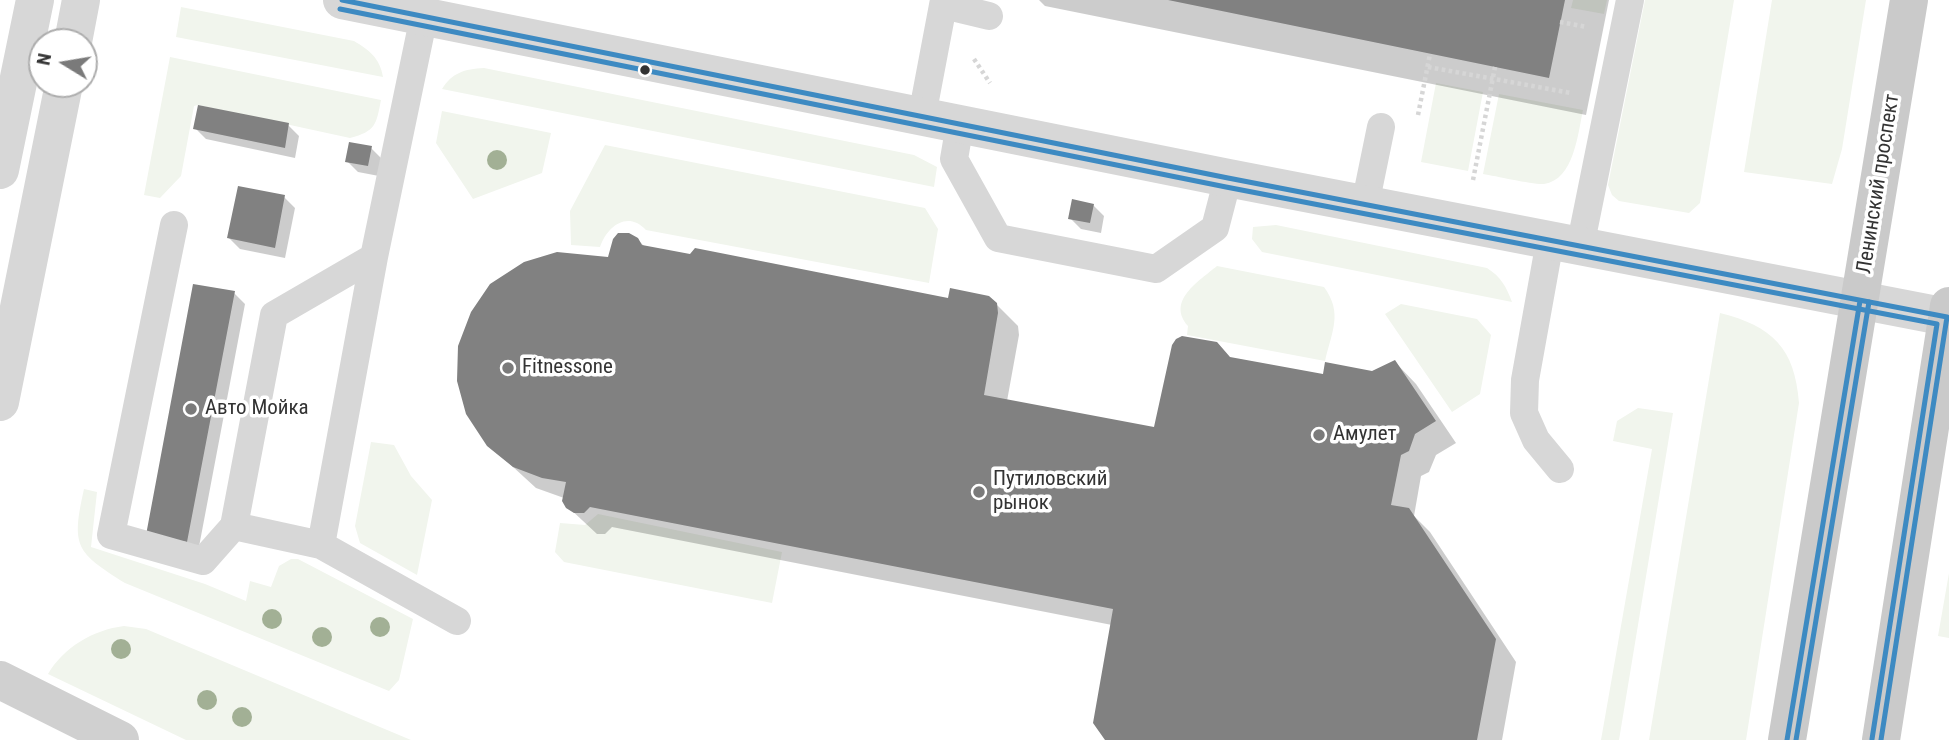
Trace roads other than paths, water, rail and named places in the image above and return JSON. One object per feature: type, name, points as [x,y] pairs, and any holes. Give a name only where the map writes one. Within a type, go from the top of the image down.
[{"type":"main road","name":"Ленинский проспект","points":[[1787,740],[1909,0]]},
{"type":"main road","points":[[1881,740],[1940,422],[1948,312]]},
{"type":"main road","points":[[0,680],[120,740]]},
{"type":"street","points":[[0,170],[36,0]]},
{"type":"street","points":[[76,28],[81,0]]},
{"type":"street","points":[[342,0],[1565,244],[1860,301],[1948,312]]},
{"type":"street","points":[[0,402],[61,98]]},
{"type":"lane","points":[[1560,469],[1536,440],[1524,413],[1525,380],[1610,100],[1630,0]]},
{"type":"lane","points":[[922,116],[944,3],[989,16]]},
{"type":"lane","points":[[321,545],[374,257],[424,16]]},
{"type":"lane","points":[[960,124],[954,159],[998,238],[1156,269],[1215,228],[1228,178]]},
{"type":"lane","points":[[1365,205],[1381,127]]},
{"type":"lane","points":[[174,225],[111,535],[202,561],[234,526],[274,315],[374,257]]},
{"type":"lane","points":[[234,526],[321,545],[457,621]]},
{"type":"place","name":"Fitnessone","points":[[508,368]]},
{"type":"place","name":"Авто Мойка","points":[[191,409]]},
{"type":"place","name":"Амулет","points":[[1319,435]]},
{"type":"place","name":"Путиловский рынок","points":[[979,492]]}]
